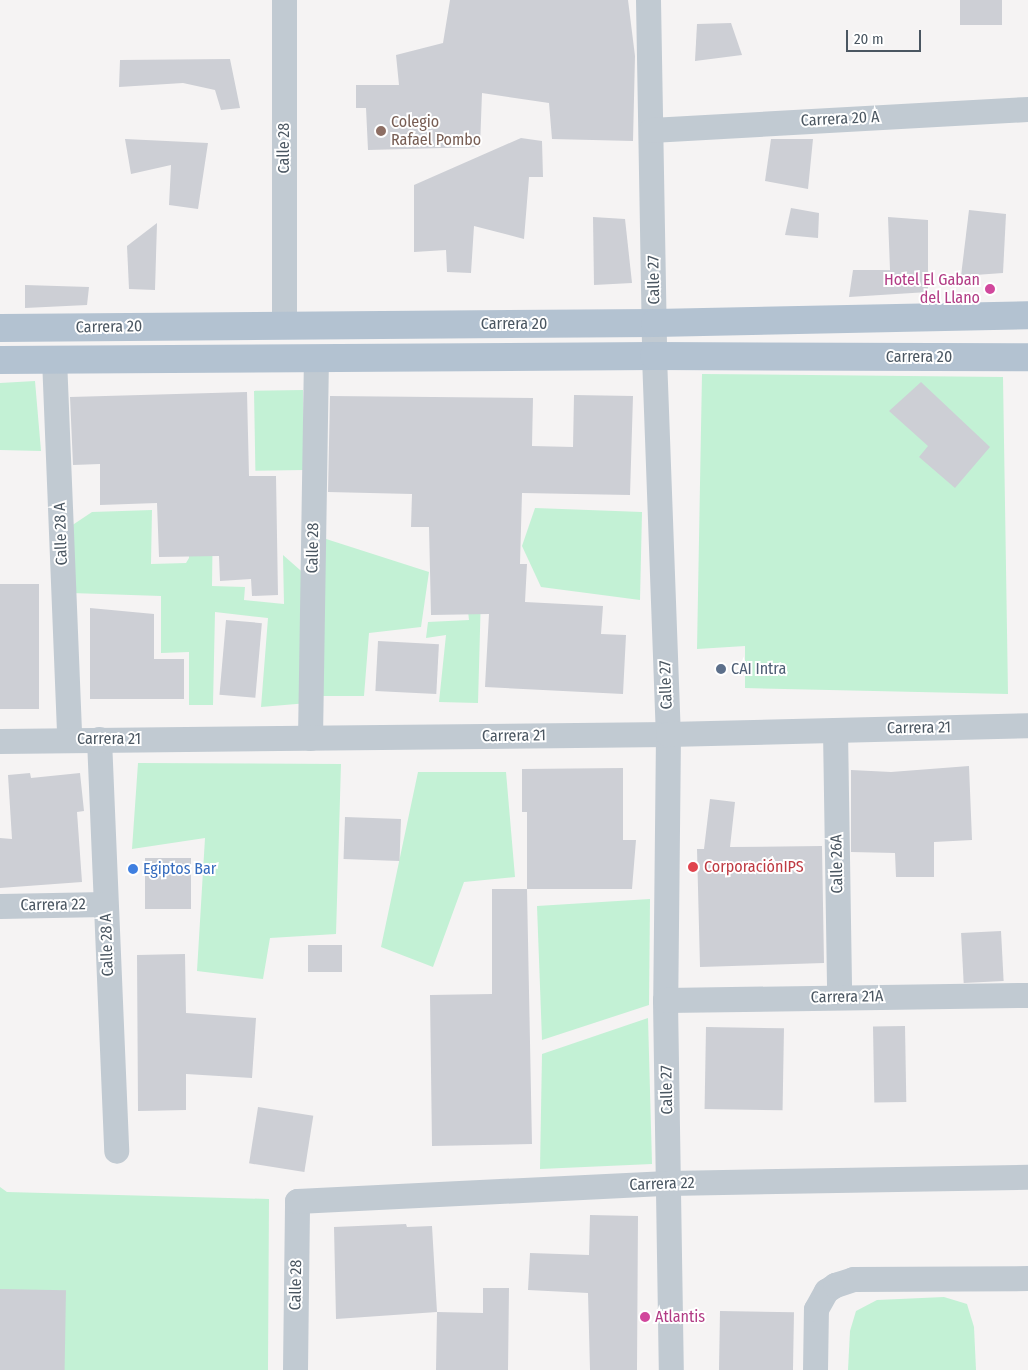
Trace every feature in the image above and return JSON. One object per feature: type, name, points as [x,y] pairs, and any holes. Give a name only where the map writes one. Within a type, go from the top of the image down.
[{"type":"main road","name":"Carrera 20","points":[[0,328],[655,323],[1028,315]]},
{"type":"main road","name":"Carrera 20","points":[[0,360],[54,358],[654,356],[1028,357]]},
{"type":"street","name":"Calle 28","points":[[284,0],[284,325]]},
{"type":"street","name":"Calle 27","points":[[648,0],[655,323],[654,356],[668,734],[665,1000],[672,1370]]},
{"type":"street","name":"Carrera 20 A","points":[[651,130],[1028,109]]},
{"type":"street","name":"Calle 28","points":[[310,738],[316,357]]},
{"type":"street","name":"Calle 28 A","points":[[54,358],[69,740]]},
{"type":"street","name":"Carrera 21","points":[[0,741],[668,734],[1028,725]]},
{"type":"street","name":"Calle 26A","points":[[835,730],[839,997]]},
{"type":"street","name":"Calle 28 A","points":[[98,739],[116,1151]]},
{"type":"street","name":"Carrera 22","points":[[0,906],[105,904]]},
{"type":"street","name":"Carrera 21A","points":[[665,1000],[1028,995]]},
{"type":"street","name":"Carrera 22","points":[[297,1201],[668,1183],[1028,1177]]},
{"type":"street","name":"Calle 28","points":[[295,1370],[297,1201]]},
{"type":"street","points":[[815,1370],[816,1308],[826,1291],[835,1285],[853,1279],[1028,1278]]},
{"type":"green space","points":[[702,374],[1003,377],[1008,694],[745,688],[745,646],[697,649]]},
{"type":"green space","points":[[35,381],[41,451],[0,450],[0,383]]},
{"type":"green space","points":[[303,390],[304,470],[255,471],[254,391]]},
{"type":"green space","points":[[535,508],[642,512],[640,600],[541,587],[522,546]]},
{"type":"green space","points":[[152,510],[151,564],[186,563],[189,558],[188,514],[213,512],[212,586],[245,587],[244,600],[284,604],[283,555],[308,577],[308,703],[261,707],[268,618],[215,612],[213,705],[189,705],[189,652],[161,653],[161,596],[71,593],[71,526],[92,512]]},
{"type":"green space","points":[[323,538],[429,572],[421,627],[369,633],[364,696],[313,696]]},
{"type":"green space","points":[[461,549],[482,558],[478,703],[439,702],[446,635],[426,638],[428,622],[469,620]]},
{"type":"green space","points":[[138,763],[341,764],[336,934],[270,938],[263,979],[197,971],[205,838],[132,849]]},
{"type":"green space","points":[[418,772],[506,772],[515,877],[464,882],[433,967],[381,947]]},
{"type":"green space","points":[[650,899],[649,1005],[542,1040],[537,906]]},
{"type":"green space","points":[[648,1018],[652,1164],[540,1169],[542,1054]]},
{"type":"green space","points":[[0,1187],[7,1192],[269,1199],[268,1370],[0,1370]]},
{"type":"green space","points":[[944,1297],[967,1304],[974,1327],[976,1370],[848,1370],[850,1331],[856,1311],[877,1300]]},
{"type":"building","points":[[450,0],[628,0],[635,56],[633,141],[552,139],[549,103],[482,93],[480,147],[368,150],[366,108],[356,108],[356,85],[399,85],[396,55],[443,43]]},
{"type":"building","points":[[960,0],[1002,0],[1002,25],[960,25]]},
{"type":"building","points":[[731,23],[742,55],[695,61],[697,24]]},
{"type":"building","points":[[230,59],[240,108],[221,110],[215,90],[183,83],[119,87],[120,60]]},
{"type":"building","points":[[521,138],[542,141],[543,177],[529,177],[524,239],[474,226],[471,273],[447,272],[446,250],[414,252],[414,185]]},
{"type":"building","points":[[125,139],[208,143],[198,209],[169,205],[171,165],[131,174]]},
{"type":"building","points":[[771,139],[813,139],[808,189],[765,181]]},
{"type":"building","points":[[791,208],[819,213],[818,238],[785,235]]},
{"type":"building","points":[[969,210],[1006,214],[1003,273],[961,276]]},
{"type":"building","points":[[593,217],[625,219],[632,283],[594,285]]},
{"type":"building","points":[[888,217],[928,220],[928,292],[849,297],[853,270],[890,270]]},
{"type":"building","points":[[157,223],[155,290],[129,289],[127,246]]},
{"type":"building","points":[[25,285],[89,287],[87,305],[25,308]]},
{"type":"building","points":[[921,382],[990,447],[955,488],[919,457],[928,446],[889,411]]},
{"type":"building","points":[[247,392],[249,476],[276,476],[278,595],[252,596],[251,579],[220,581],[219,556],[159,557],[157,503],[100,505],[100,464],[73,465],[70,397]]},
{"type":"building","points":[[574,395],[633,396],[630,495],[522,493],[520,564],[527,564],[525,602],[603,606],[601,634],[626,635],[623,694],[485,687],[489,614],[431,615],[429,527],[411,527],[412,494],[328,492],[330,396],[533,398],[532,446],[573,447]]},
{"type":"building","points":[[0,584],[39,584],[39,709],[0,709]]},
{"type":"building","points":[[90,608],[154,614],[154,659],[184,659],[184,699],[90,699]]},
{"type":"building","points":[[226,620],[262,623],[255,698],[219,695]]},
{"type":"building","points":[[378,641],[439,644],[436,694],[375,691]]},
{"type":"building","points":[[969,766],[972,840],[934,842],[934,877],[896,877],[895,853],[851,852],[851,770],[891,772]]},
{"type":"building","points":[[623,768],[623,840],[636,840],[632,889],[527,889],[527,812],[522,812],[522,769]]},
{"type":"building","points":[[30,773],[31,778],[80,773],[84,811],[77,812],[82,882],[0,888],[0,838],[12,839],[8,775]]},
{"type":"building","points":[[710,799],[735,802],[730,847],[822,846],[824,963],[700,967],[697,849],[704,849]]},
{"type":"building","points":[[345,817],[401,819],[400,861],[344,859]]},
{"type":"building","points":[[145,858],[191,858],[191,909],[145,909]]},
{"type":"building","points":[[492,889],[527,889],[532,1144],[432,1146],[430,995],[492,994]]},
{"type":"building","points":[[1001,931],[1004,981],[964,983],[961,933]]},
{"type":"building","points":[[308,945],[342,945],[342,972],[308,972]]},
{"type":"building","points":[[185,954],[186,1013],[256,1018],[252,1078],[186,1074],[186,1110],[138,1111],[137,955]]},
{"type":"building","points":[[905,1026],[906,1102],[874,1103],[873,1027]]},
{"type":"building","points":[[706,1027],[784,1028],[783,1110],[705,1109]]},
{"type":"building","points":[[258,1107],[313,1116],[304,1172],[249,1163]]},
{"type":"building","points":[[590,1215],[638,1216],[637,1370],[590,1370],[588,1293],[528,1290],[530,1253],[589,1255]]},
{"type":"building","points":[[406,1224],[407,1227],[432,1226],[437,1312],[336,1319],[334,1227]]},
{"type":"building","points":[[483,1288],[509,1288],[508,1370],[436,1370],[437,1312],[483,1313]]},
{"type":"building","points":[[0,1289],[66,1290],[65,1370],[0,1370]]},
{"type":"building","points":[[720,1311],[794,1312],[793,1370],[719,1370]]},
{"type":"place","name":"Colegio Rafael Pombo","points":[[381,131]]},
{"type":"place","name":"Hotel El Gaban del Llano","points":[[990,289]]},
{"type":"place","name":"CAI Intra","points":[[721,669]]},
{"type":"place","name":"CorporaciónIPS","points":[[693,867]]},
{"type":"place","name":"Egiptos Bar","points":[[133,869]]},
{"type":"place","name":"Atlantis","points":[[645,1317]]}]
